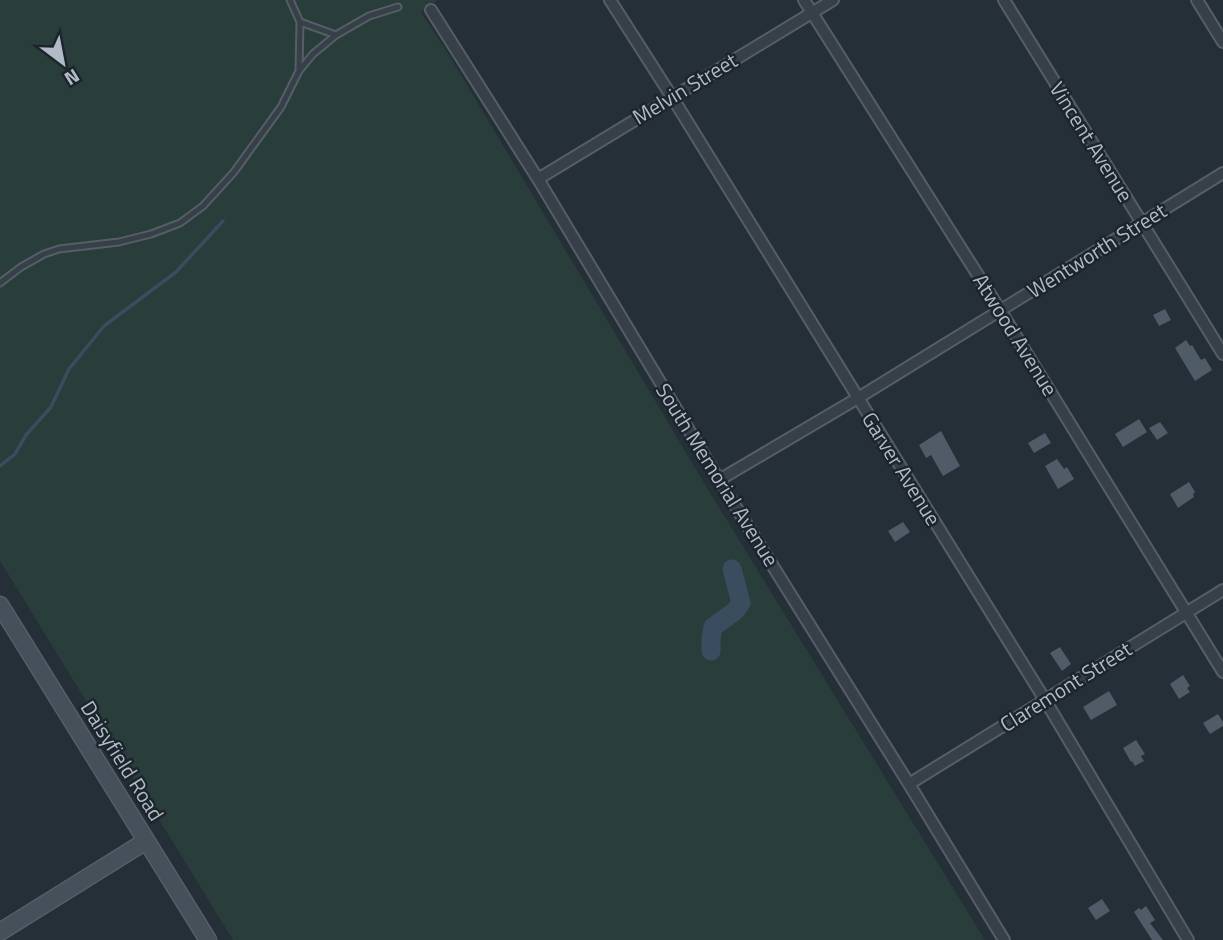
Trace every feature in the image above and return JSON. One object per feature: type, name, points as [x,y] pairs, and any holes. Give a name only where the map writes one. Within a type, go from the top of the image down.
[{"type":"street","name":"Garver Avenue","points":[[610,0],[1045,701],[1188,940]]},
{"type":"street","name":"Atwood Avenue","points":[[804,0],[1000,310],[1223,672]]},
{"type":"street","name":"Melvin Street","points":[[538,179],[833,0]]},
{"type":"street","name":"Vincent Avenue","points":[[1004,0],[1223,354]]},
{"type":"street","points":[[1196,0],[1223,42]]},
{"type":"street","name":"South Memorial Avenue","points":[[431,10],[538,179],[719,480],[1004,940]]},
{"type":"street","name":"Wentworth Street","points":[[719,480],[858,398],[1223,173]]},
{"type":"street","name":"Claremont Street","points":[[909,784],[1223,590]]},
{"type":"street","name":"Daisyfield Road","points":[[0,605],[208,940]]},
{"type":"street","points":[[0,932],[146,841]]},
{"type":"lane","points":[[290,0],[300,22],[299,71]]},
{"type":"lane","points":[[0,283],[21,267],[59,249],[130,239],[180,223],[203,206],[234,172],[281,107],[299,71],[313,54],[336,35],[369,16],[398,7]]},
{"type":"lane","points":[[300,22],[336,35]]},
{"type":"green space","points":[[0,0],[438,0],[421,12],[706,486],[985,940],[233,940],[0,561]]},
{"type":"building","points":[[1165,309],[1171,320],[1159,326],[1153,315]]},
{"type":"building","points":[[1186,340],[1201,360],[1205,358],[1212,370],[1195,381],[1175,348]]},
{"type":"building","points":[[1139,419],[1147,432],[1123,447],[1115,434]]},
{"type":"building","points":[[1160,422],[1168,433],[1157,440],[1149,428]]},
{"type":"building","points":[[941,431],[960,466],[943,476],[931,455],[926,458],[919,445]]},
{"type":"building","points":[[1045,433],[1051,443],[1034,453],[1028,443]]},
{"type":"building","points":[[1057,459],[1064,469],[1067,467],[1074,479],[1058,489],[1045,466]]},
{"type":"building","points":[[1189,482],[1195,492],[1194,497],[1178,508],[1170,494]]},
{"type":"building","points":[[903,522],[910,532],[895,542],[888,531]]},
{"type":"building","points":[[1060,647],[1071,664],[1062,671],[1050,653]]},
{"type":"building","points":[[1183,675],[1190,686],[1187,688],[1190,692],[1179,699],[1170,684]]},
{"type":"building","points":[[1109,691],[1117,705],[1091,720],[1083,707]]},
{"type":"building","points":[[1218,714],[1223,726],[1210,734],[1203,723]]},
{"type":"building","points":[[1136,740],[1145,754],[1141,756],[1144,761],[1135,766],[1123,748]]},
{"type":"building","points":[[1102,899],[1110,911],[1096,920],[1088,908]]},
{"type":"building","points":[[1146,906],[1155,920],[1150,923],[1163,940],[1152,940],[1134,912]]},
{"type":"waterway","points":[[0,466],[15,454],[26,435],[51,407],[69,369],[104,326],[176,272],[223,221]]},
{"type":"waterway","points":[[711,651],[713,627],[735,611],[741,603],[732,569]]}]
